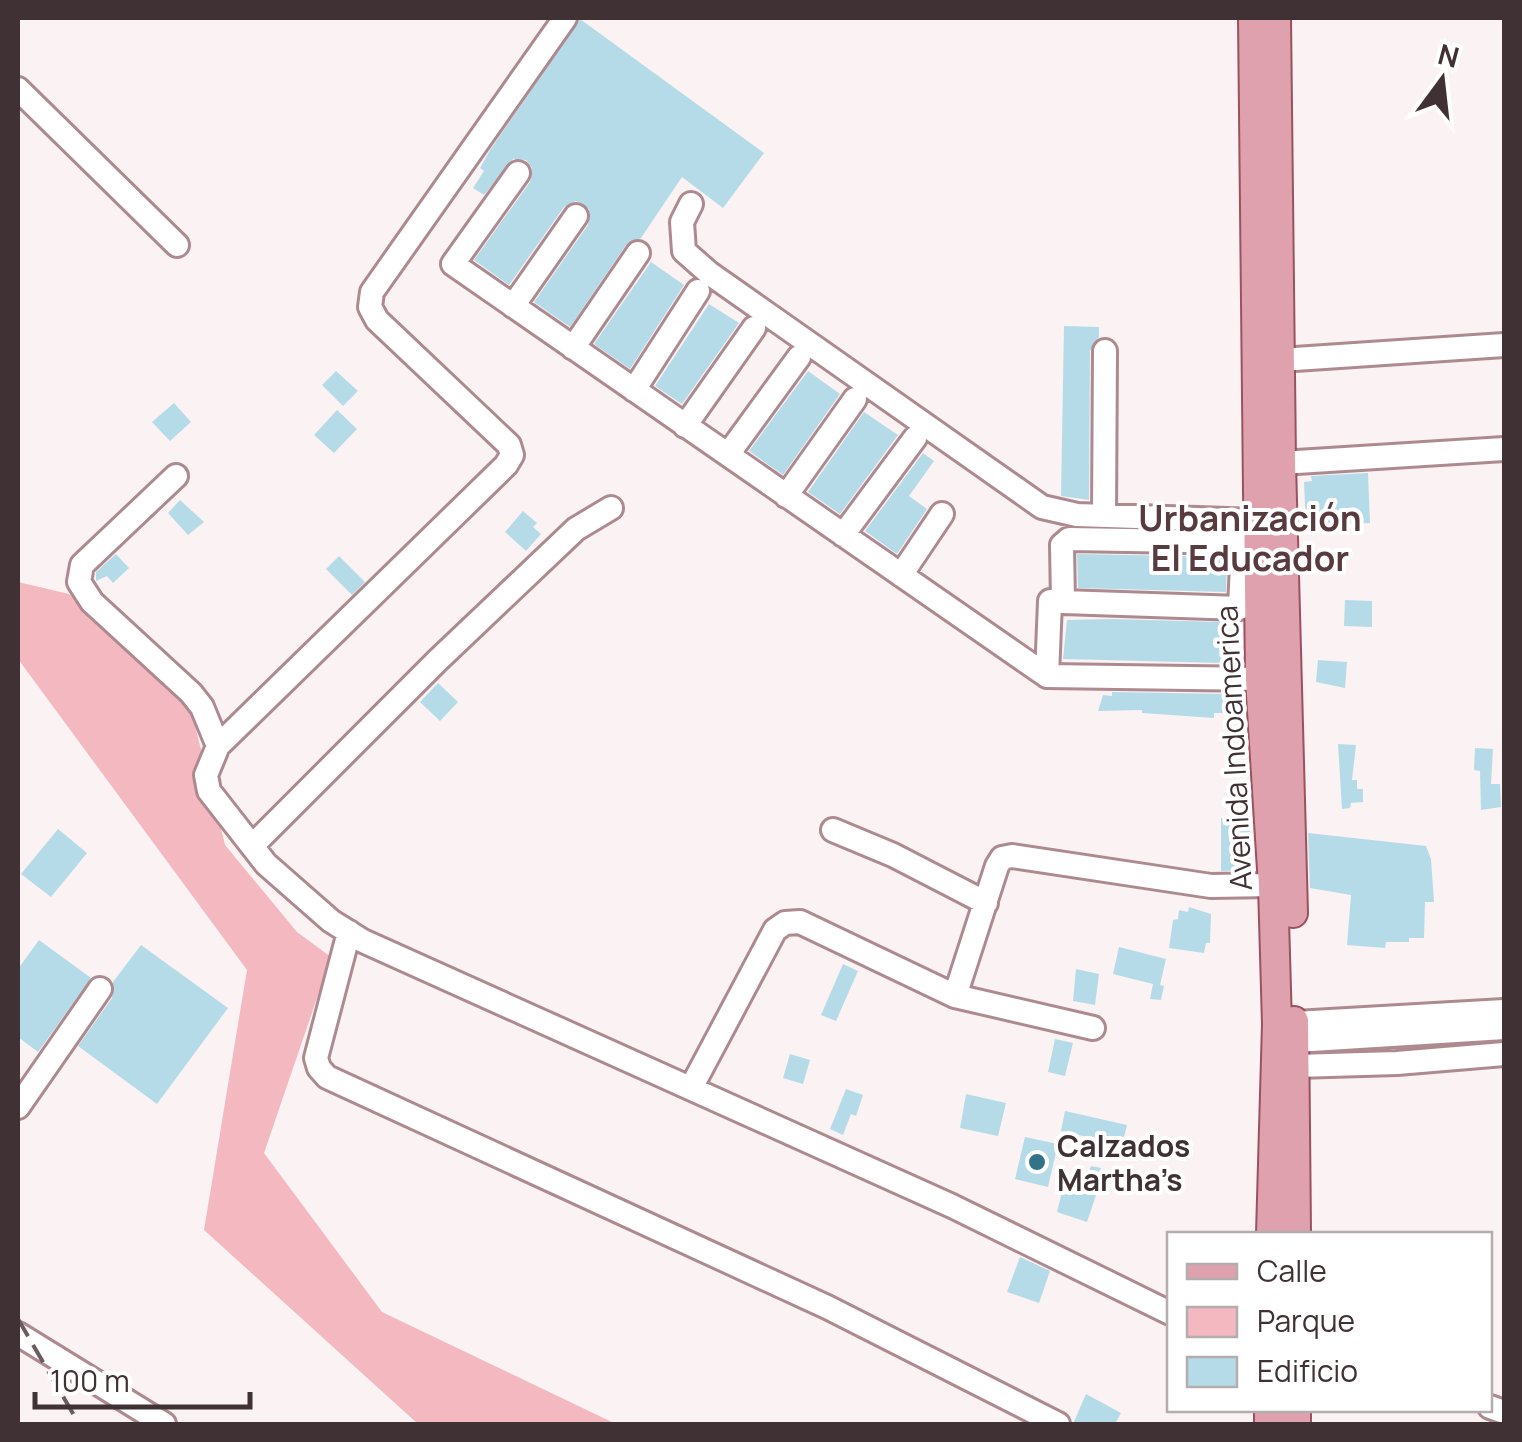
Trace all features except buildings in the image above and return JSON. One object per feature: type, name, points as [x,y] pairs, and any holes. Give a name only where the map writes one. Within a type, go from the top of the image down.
[{"type":"main road","name":"Avenida Indoamerica","points":[[1253,18],[1260,679],[1288,1040],[1271,1232]]},
{"type":"main road","name":"Avenida Indoamerica","points":[[1276,18],[1288,1040],[1296,1232]]},
{"type":"street","points":[[565,18],[372,292],[370,308],[377,320],[509,445],[512,455],[218,746],[206,775],[210,792],[266,864],[349,932],[952,1206],[1167,1312]]},
{"type":"street","points":[[18,89],[176,245]]},
{"type":"street","points":[[518,173],[453,264],[1047,676],[1260,679]]},
{"type":"street","points":[[691,204],[682,222],[684,251],[709,273],[1042,507],[1067,514],[1257,521]]},
{"type":"street","points":[[513,306],[576,216]]},
{"type":"street","points":[[573,348],[638,253]]},
{"type":"street","points":[[634,390],[698,292]]},
{"type":"street","points":[[685,426],[754,328]]},
{"type":"street","points":[[1280,360],[1504,345]]},
{"type":"street","points":[[1104,516],[1105,351]]},
{"type":"street","points":[[729,453],[799,357]]},
{"type":"street","points":[[786,496],[855,398]]},
{"type":"street","points":[[843,535],[914,438]]},
{"type":"street","points":[[1281,463],[1504,449]]},
{"type":"street","points":[[176,476],[82,565],[79,582],[92,602],[191,693],[202,707],[218,746]]},
{"type":"street","points":[[252,846],[576,529],[611,508]]},
{"type":"street","points":[[901,575],[942,514]]},
{"type":"street","points":[[1047,676],[1050,601],[1063,602],[1240,608],[1243,542],[1069,539],[1062,545],[1063,602]]},
{"type":"street","points":[[833,830],[893,855],[986,903]]},
{"type":"street","points":[[956,996],[1002,858],[1012,856],[1211,886],[1273,885]]},
{"type":"street","points":[[691,1088],[775,930],[784,923],[800,922],[956,996],[1093,1028]]},
{"type":"street","points":[[349,932],[316,1058],[326,1077],[827,1307],[1058,1424]]},
{"type":"street","points":[[18,1108],[100,989]]},
{"type":"street","points":[[1288,1040],[1504,1011]]},
{"type":"street","points":[[1288,1040],[1504,1028]]},
{"type":"street","points":[[1288,1040],[1336,1065],[1504,1054]]},
{"type":"street","points":[[1334,1040],[1336,1065]]},
{"type":"street","points":[[18,1334],[164,1424]]},
{"type":"green space","points":[[18,582],[69,594],[188,698],[225,845],[297,932],[331,957],[264,1153],[382,1312],[616,1424],[418,1424],[204,1230],[247,970],[18,659]]},
{"type":"railway","points":[[18,1319],[79,1424]]},
{"type":"place","name":"Calzados Martha’s","points":[[1037,1162]]},
{"type":"district","name":"Urbanización El Educador","points":[[1250,538]]}]
